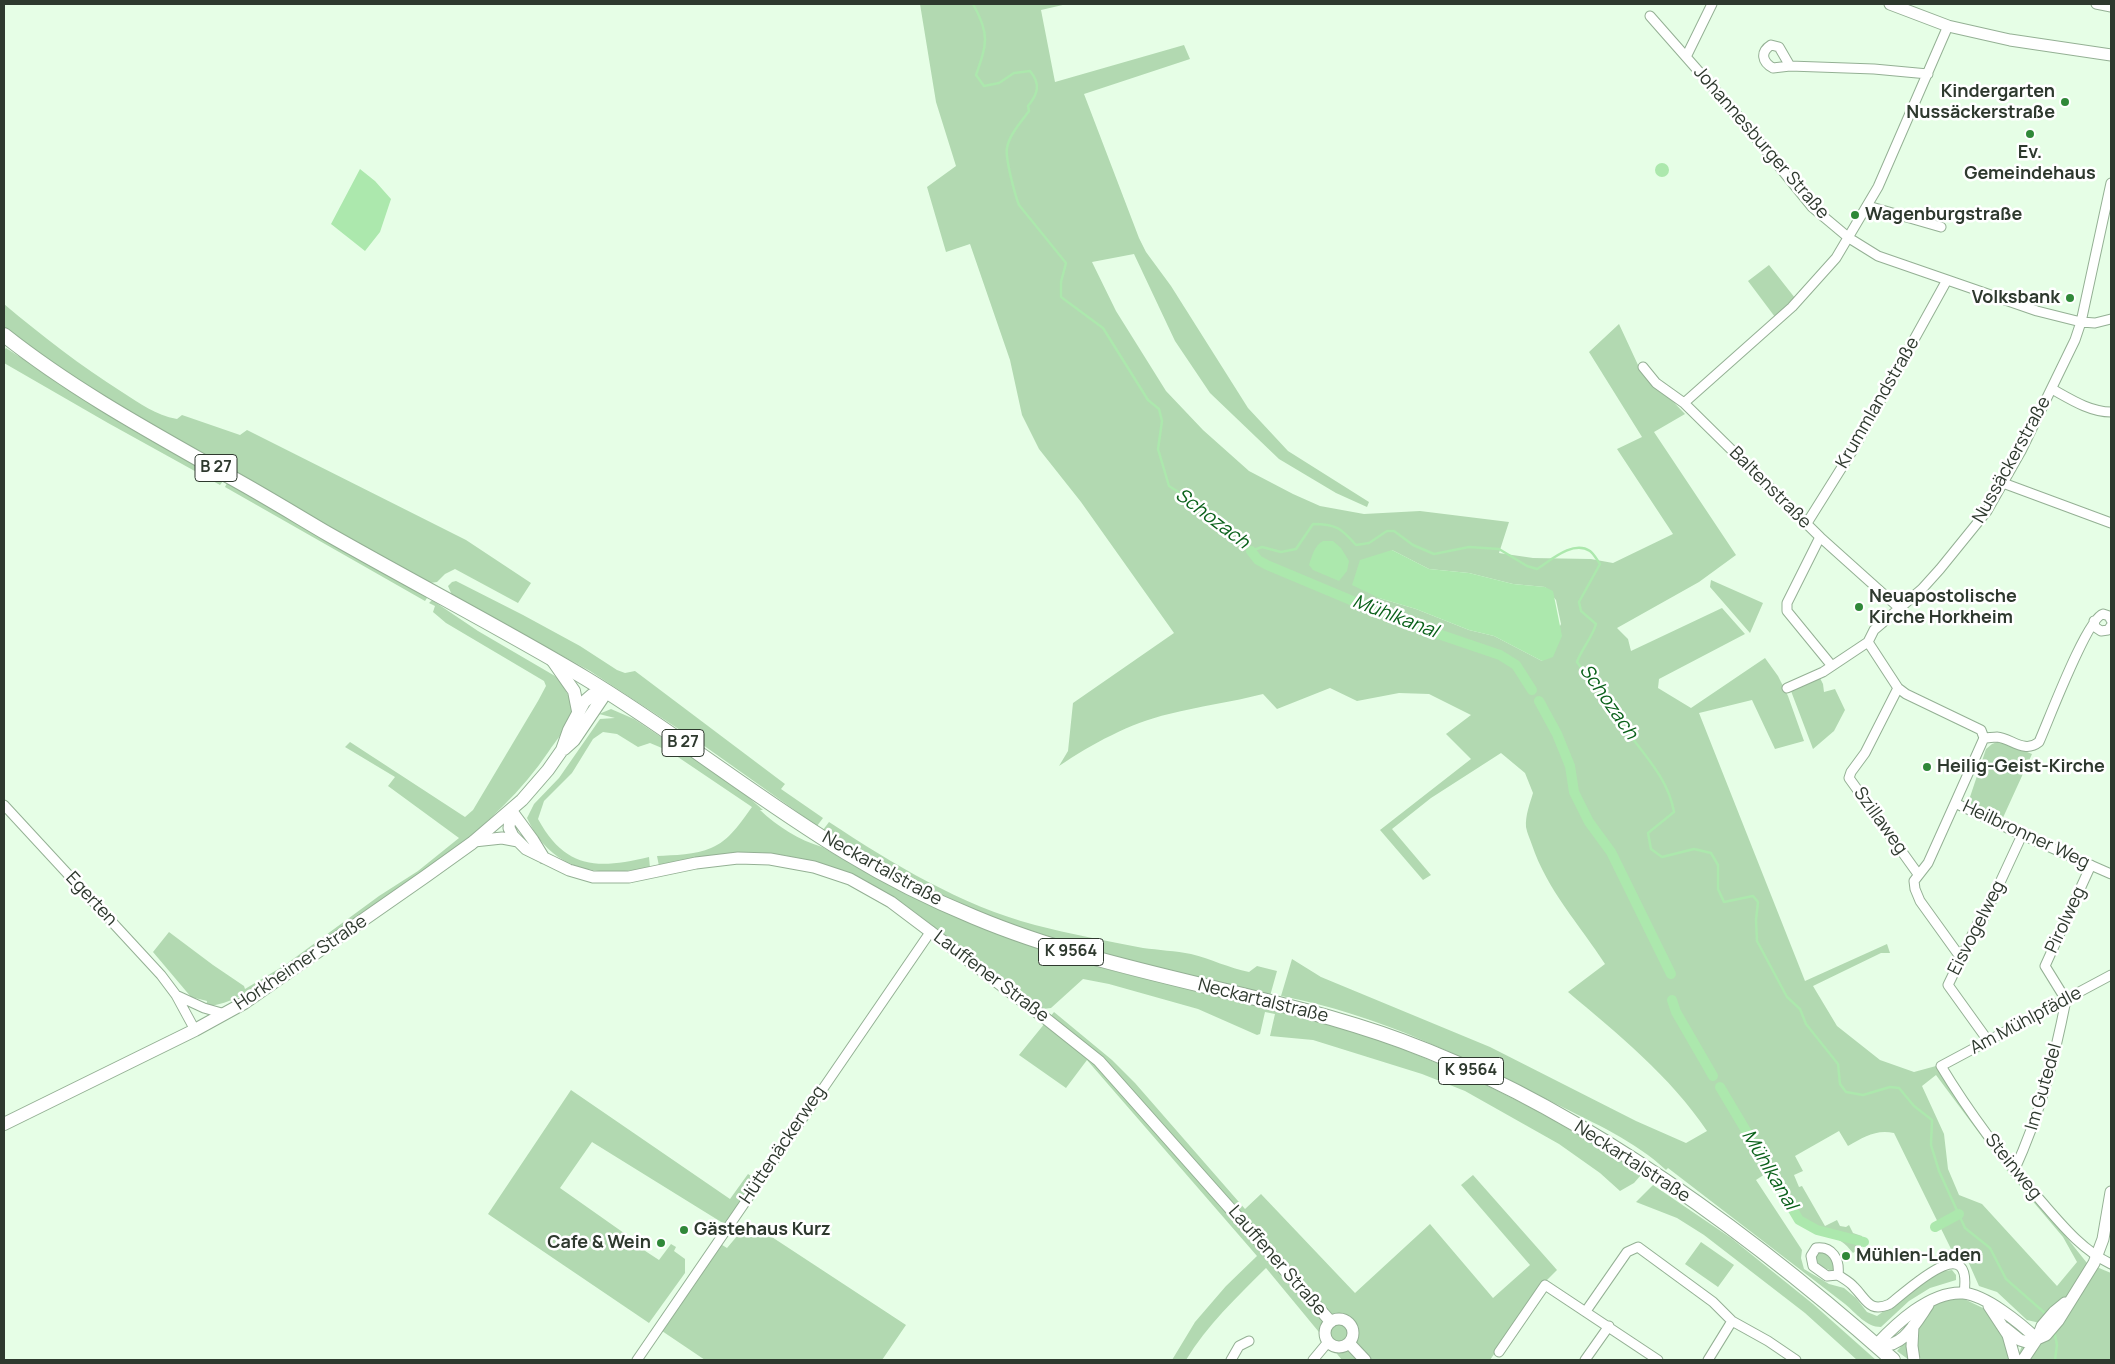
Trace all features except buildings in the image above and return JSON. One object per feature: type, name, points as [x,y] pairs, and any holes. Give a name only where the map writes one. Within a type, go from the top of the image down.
[{"type":"main road","name":"B 27","points":[[4,335],[66,380],[166,441],[326,533],[508,633],[607,691]]},
{"type":"main road","points":[[551,659],[574,690],[578,711]]},
{"type":"main road","name":"Horkheimer Straße","points":[[562,750],[578,711],[590,696],[607,691]]},
{"type":"main road","name":"Horkheimer Straße","points":[[4,1124],[225,1014],[264,990],[474,841],[532,788],[562,750],[574,740],[607,691]]},
{"type":"main road","name":"Neckartalstraße","points":[[607,691],[806,826],[884,874],[934,899],[1022,936],[1101,960],[1330,1018],[1405,1042],[1471,1071],[1551,1111],[1649,1172],[1753,1246],[1893,1360]]},
{"type":"street","points":[[1686,57],[1712,4]]},
{"type":"street","points":[[1890,4],[1948,26],[2010,40],[2111,55]]},
{"type":"street","points":[[2096,4],[2111,7]]},
{"type":"street","name":"Johannesburger Straße","points":[[1650,16],[1738,116],[1812,207],[1849,238],[1878,256],[2037,311],[2081,322],[2095,323],[2111,319]]},
{"type":"street","points":[[1684,404],[1792,308],[1836,258],[1868,206],[1948,26]]},
{"type":"street","points":[[1790,66],[1874,69],[1928,74]]},
{"type":"street","name":"Nussäckerstraße","points":[[1786,688],[1832,666],[1868,642],[1874,630],[1922,589],[1988,511],[2052,389],[2075,340],[2081,322],[2111,183]]},
{"type":"street","points":[[1868,206],[1940,227]]},
{"type":"street","name":"Krummlandstraße","points":[[1807,523],[1854,448],[1947,280]]},
{"type":"street","name":"Baltenstraße","points":[[1643,367],[1656,382],[1684,404],[1820,537],[1898,608]]},
{"type":"street","points":[[2052,389],[2081,404],[2102,412],[2111,412]]},
{"type":"street","points":[[2003,483],[2111,523]]},
{"type":"street","points":[[1820,537],[1787,603],[1787,611],[1832,666]]},
{"type":"street","points":[[1868,642],[1898,688],[1906,694],[1981,730],[1984,738],[1997,737],[2021,746],[2034,746],[2038,742],[2084,637],[2096,617],[2103,614],[2109,616],[2111,620]]},
{"type":"street","points":[[2094,621],[2096,627],[2101,631],[2108,630],[2111,626]]},
{"type":"street","name":"Szillaweg","points":[[1898,688],[1865,753],[1849,778],[1918,874]]},
{"type":"street","name":"Heilbronner Weg","points":[[1984,738],[1955,803],[2111,874]]},
{"type":"street","points":[[1955,803],[1928,863],[1914,881],[1914,889],[1920,901],[1961,958]]},
{"type":"street","name":"Egerten","points":[[4,804],[161,975],[176,995],[195,1030]]},
{"type":"street","points":[[510,810],[509,828],[518,841]]},
{"type":"street","points":[[510,810],[534,840],[544,858]]},
{"type":"street","name":"Eisvogelweg","points":[[1989,1042],[1948,985],[1978,923],[1984,916],[2022,835]]},
{"type":"street","points":[[474,841],[502,838],[518,841]]},
{"type":"street","name":"Lauffener Straße","points":[[518,841],[526,849],[581,874],[616,878],[646,874],[696,863],[738,858],[770,859],[814,867],[850,880],[891,902],[1046,1018],[1099,1061],[1330,1322]]},
{"type":"street","name":"Pirolweg","points":[[2066,1000],[2045,966],[2091,865]]},
{"type":"street","name":"Hüttenäckerweg","points":[[637,1360],[931,931]]},
{"type":"street","name":"Am Mühlpfädle","points":[[1941,1066],[2111,975]]},
{"type":"street","name":"Egerten","points":[[176,995],[204,1008],[225,1014]]},
{"type":"street","name":"Im Gutedel","points":[[2014,1171],[2033,1128],[2052,1069],[2066,1000]]},
{"type":"street","name":"Steinweg","points":[[1941,1066],[1966,1107],[2014,1171],[2067,1231],[2097,1257],[2111,1264]]},
{"type":"street","points":[[2022,1360],[2088,1274],[2097,1257],[2105,1231],[2111,1192]]},
{"type":"street","points":[[1586,1311],[1627,1252],[1638,1247],[1713,1302],[1732,1321],[1768,1341],[1796,1360]]},
{"type":"street","points":[[1838,1274],[1854,1287],[1869,1305],[1881,1308],[1890,1304],[1937,1268],[1949,1264],[1955,1265],[1964,1273],[1964,1293]]},
{"type":"street","points":[[1499,1351],[1546,1285],[1658,1360]]},
{"type":"street","points":[[1876,1345],[1910,1313],[1940,1297],[1964,1293],[1978,1297],[2039,1336]]},
{"type":"street","points":[[1987,1303],[2002,1324],[2020,1340],[2039,1336]]},
{"type":"street","points":[[1876,1345],[1893,1345],[1902,1339],[1929,1304]]},
{"type":"street","name":"Lauffener Straße","points":[[1340,1319],[1350,1324],[1353,1333],[1349,1343],[1338,1347],[1328,1342],[1325,1332],[1330,1322],[1340,1319]]},
{"type":"street","points":[[1708,1360],[1732,1321]]},
{"type":"street","points":[[2002,1324],[2015,1360]]},
{"type":"street","points":[[1585,1360],[1609,1326]]},
{"type":"street","points":[[1913,1326],[1912,1346],[1914,1360]]},
{"type":"street","points":[[1231,1360],[1239,1346],[1250,1341]]},
{"type":"street","points":[[1313,1360],[1328,1342]]},
{"type":"street","points":[[1349,1343],[1365,1360]]},
{"type":"shaded area","points":[[920,4],[1067,4],[1041,10],[1055,82],[1184,45],[1190,59],[1084,94],[1139,238],[1146,252],[1171,286],[1248,408],[1288,451],[1369,502],[1367,507],[1336,493],[1279,459],[1210,393],[1175,341],[1134,254],[1092,262],[1116,311],[1166,391],[1203,430],[1249,471],[1320,506],[1364,514],[1420,511],[1509,522],[1499,553],[1533,558],[1591,559],[1613,563],[1673,534],[1617,449],[1642,437],[1589,352],[1619,324],[1638,365],[1685,414],[1654,432],[1736,555],[1699,582],[1617,628],[1628,639],[1631,651],[1722,608],[1745,634],[1659,679],[1658,688],[1691,708],[1765,658],[1778,676],[1788,696],[1804,741],[1775,749],[1752,700],[1699,713],[1805,981],[1887,944],[1890,953],[1881,953],[1813,986],[1837,1026],[1880,1060],[1914,1072],[1936,1066],[1963,1108],[2087,1263],[2111,1273],[2111,1360],[2016,1360],[2022,1346],[2040,1323],[2027,1320],[1997,1292],[1979,1286],[1967,1259],[1953,1253],[1894,1133],[1876,1133],[1848,1146],[1839,1131],[1795,1156],[1803,1171],[1794,1175],[1799,1187],[1802,1186],[1825,1226],[1837,1220],[1840,1226],[1846,1227],[1849,1225],[1853,1233],[1862,1236],[1864,1245],[1853,1253],[1842,1242],[1813,1231],[1800,1222],[1768,1172],[1756,1180],[1802,1250],[1801,1258],[1804,1269],[1829,1284],[1844,1288],[1856,1298],[1867,1312],[1877,1316],[1938,1272],[1952,1270],[1956,1275],[1956,1280],[1930,1288],[1909,1301],[1881,1327],[1866,1322],[1668,1168],[1666,1170],[1641,1150],[1614,1133],[1490,1071],[1422,1040],[1353,1014],[1281,996],[1292,959],[1321,977],[1490,1047],[1636,1121],[1686,1143],[1707,1131],[1677,1092],[1660,1074],[1568,992],[1605,964],[1555,892],[1538,861],[1526,827],[1527,814],[1533,793],[1525,773],[1501,753],[1431,798],[1392,829],[1431,875],[1423,880],[1380,830],[1471,759],[1446,734],[1471,715],[1429,694],[1399,693],[1357,701],[1330,688],[1277,709],[1263,694],[1154,718],[1098,742],[1059,766],[1068,751],[1073,703],[1174,633],[1081,502],[1039,449],[1022,415],[1010,360],[970,244],[946,252],[927,187],[956,166],[936,102]],"holes":[[[1392,550],[1429,569],[1469,573],[1513,584],[1545,587],[1556,600],[1561,624],[1542,661],[1494,636],[1469,630],[1416,609],[1379,598]],[[1936,1075],[2008,1172],[2063,1237],[2077,1262],[2057,1286],[1982,1204],[1959,1195],[1948,1169],[1944,1134],[1922,1086]]]},
{"type":"shaded area","points":[[1662,163],[1667,165],[1669,170],[1667,175],[1662,177],[1657,175],[1655,170],[1657,165]]},
{"type":"shaded area","points":[[360,169],[375,181],[391,199],[380,232],[365,251],[331,224]]},
{"type":"shaded area","points":[[1769,265],[1795,298],[1775,317],[1748,281]]},
{"type":"shaded area","points":[[4,304],[77,361],[148,408],[162,415],[177,419],[182,415],[240,435],[247,430],[466,540],[531,583],[518,603],[455,569],[445,574],[437,582],[430,583],[122,410],[4,330]]},
{"type":"shaded area","points":[[6,348],[124,425],[223,481],[220,485],[4,363],[4,350]]},
{"type":"shaded area","points":[[227,483],[424,594],[427,598],[425,601],[225,487]]},
{"type":"shaded area","points":[[1323,541],[1333,541],[1341,548],[1349,561],[1347,571],[1339,581],[1313,570],[1309,565],[1315,548]]},
{"type":"shaded area","points":[[1392,550],[1429,569],[1469,573],[1513,584],[1545,587],[1553,591],[1562,636],[1553,657],[1542,661],[1494,636],[1469,630],[1416,609],[1379,598],[1352,585],[1360,560]]},
{"type":"shaded area","points":[[1711,580],[1763,603],[1750,633],[1710,587]]},
{"type":"shaded area","points":[[456,581],[580,646],[617,670],[625,673],[635,671],[785,784],[781,789],[823,818],[817,826],[703,745],[590,671],[452,595],[448,586]]},
{"type":"shaded area","points":[[432,600],[478,631],[555,676],[568,695],[571,693],[571,711],[567,725],[527,780],[503,806],[449,853],[271,978],[237,998],[220,1004],[206,1006],[207,1001],[191,997],[153,952],[169,932],[244,986],[245,989],[285,965],[379,896],[418,871],[459,838],[388,786],[395,777],[345,747],[350,742],[465,817],[473,810],[538,701],[546,686],[544,681],[446,623],[433,612],[435,606],[429,603]]},
{"type":"shaded area","points":[[1820,678],[1824,692],[1835,689],[1845,710],[1834,731],[1813,749],[1791,691]]},
{"type":"shaded area","points":[[611,709],[634,719],[739,789],[763,810],[760,810],[789,832],[805,841],[822,847],[855,866],[955,916],[1024,943],[1096,966],[1315,1019],[1385,1043],[1462,1074],[1536,1110],[1607,1152],[1641,1175],[1634,1183],[1620,1191],[1600,1173],[1559,1144],[1465,1091],[1422,1074],[1313,1040],[1270,1036],[1275,1014],[1265,1012],[1260,1034],[1257,1035],[1198,1009],[1109,984],[1083,979],[1051,1008],[1043,1009],[904,904],[872,885],[820,864],[784,855],[753,853],[727,855],[659,866],[657,856],[692,853],[717,845],[734,831],[752,807],[669,751],[650,743],[638,747],[617,734],[603,732],[593,739],[572,773],[544,801],[538,819],[549,836],[572,857],[585,862],[599,864],[649,857],[650,868],[612,872],[578,867],[563,860],[549,850],[537,836],[527,818],[534,804],[559,778],[600,719],[615,718],[599,714]]},
{"type":"shaded area","points":[[2000,741],[2032,754],[2001,822],[1972,809],[1970,797],[1986,749]]},
{"type":"shaded area","points":[[829,822],[928,882],[1007,917],[1035,925],[1143,948],[1191,954],[1249,972],[1257,966],[1277,971],[1270,996],[1081,949],[1050,940],[994,919],[919,885],[846,845],[823,830]]},
{"type":"shaded area","points":[[1054,1012],[1112,1060],[1135,1083],[1245,1209],[1261,1194],[1355,1293],[1430,1224],[1493,1298],[1530,1265],[1461,1185],[1473,1175],[1557,1270],[1541,1286],[1490,1360],[1342,1360],[1266,1268],[1213,1323],[1186,1360],[1172,1360],[1195,1322],[1226,1286],[1257,1256],[1087,1060],[1066,1088],[1019,1055]]},
{"type":"shaded area","points":[[571,1090],[730,1199],[748,1174],[757,1180],[726,1225],[592,1142],[560,1188],[631,1238],[630,1241],[659,1260],[671,1244],[676,1247],[674,1251],[685,1259],[685,1273],[649,1323],[488,1214]]},
{"type":"shaded area","points":[[1653,1185],[1731,1238],[1813,1304],[1876,1360],[1857,1360],[1805,1313],[1704,1235],[1677,1218],[1636,1202]]},
{"type":"shaded area","points":[[749,1222],[906,1325],[882,1360],[705,1360],[662,1331],[719,1243],[727,1248]]},
{"type":"shaded area","points":[[1701,1242],[1734,1265],[1718,1287],[1685,1264]]},
{"type":"shaded area","points":[[1822,1251],[1830,1256],[1835,1264],[1834,1272],[1818,1263],[1817,1253]]},
{"type":"shaded area","points":[[1960,1297],[1985,1309],[2001,1330],[2011,1360],[1921,1360],[1918,1353],[1917,1337],[1920,1321],[1924,1314],[1936,1304]]},
{"type":"shaded area","points":[[1906,1341],[1909,1360],[1897,1351]]},
{"type":"waterway","name":"Schozach","points":[[973,4],[984,31],[983,55],[976,75],[984,86],[999,83],[1014,73],[1030,71],[1036,80],[1037,89],[1028,106],[1029,111],[1013,133],[1007,148],[1009,168],[1019,205],[1066,263],[1061,282],[1061,297],[1103,328],[1148,400],[1159,409],[1162,421],[1158,449],[1169,486],[1191,500],[1240,545],[1251,551],[1262,547],[1281,552],[1296,549],[1313,524],[1333,526],[1342,531],[1356,545],[1369,543],[1387,531],[1394,531],[1413,545],[1434,554],[1469,547],[1499,549],[1527,566],[1537,569],[1569,549],[1583,548],[1590,551],[1600,564],[1579,602],[1581,611],[1596,624],[1577,662],[1613,706],[1630,735],[1658,773],[1672,801],[1674,812],[1648,833],[1651,849],[1662,857],[1694,849],[1711,853],[1718,865],[1718,889],[1724,902],[1753,896],[1758,902],[1756,920],[1757,941],[1787,997],[1800,1009],[1806,1024],[1838,1064],[1840,1084],[1846,1092],[1863,1095],[1890,1087],[1899,1088],[1914,1106],[1932,1120],[1931,1145],[1939,1171],[1965,1228],[1990,1248],[2006,1279],[2046,1314]]},
{"type":"waterway","name":"Mühlkanal","points":[[1251,551],[1258,560],[1267,565],[1403,622],[1500,655],[1516,665],[1532,690]]},
{"type":"waterway","name":"Mühlkanal","points":[[1539,701],[1557,734],[1570,766],[1574,792],[1589,822],[1611,852],[1671,974]]},
{"type":"waterway","name":"Mühlkanal","points":[[1672,1000],[1676,1012],[1713,1076]]},
{"type":"waterway","name":"Mühlkanal","points":[[1720,1087],[1799,1220],[1817,1230],[1864,1242]]},
{"type":"waterway","name":"Mühlkanal","points":[[1935,1227],[1959,1214]]},
{"type":"waterway","name":"Schozach","points":[[2054,1330],[2057,1345],[2055,1360]]},
{"type":"place","name":"Kindergarten Nussäckerstraße","points":[[2065,102]]},
{"type":"place","name":"Ev. Gemeindehaus","points":[[2030,134]]},
{"type":"place","name":"Wagenburgstraße","points":[[1855,215]]},
{"type":"place","name":"Volksbank","points":[[2070,298]]},
{"type":"place","name":"Neuapostolische Kirche Horkheim","points":[[1859,607]]},
{"type":"place","name":"Heilig-Geist-Kirche","points":[[1927,767]]},
{"type":"place","name":"Gästehaus Kurz","points":[[684,1230]]},
{"type":"place","name":"Cafe & Wein","points":[[661,1243]]},
{"type":"place","name":"Mühlen-Laden","points":[[1846,1256]]}]
